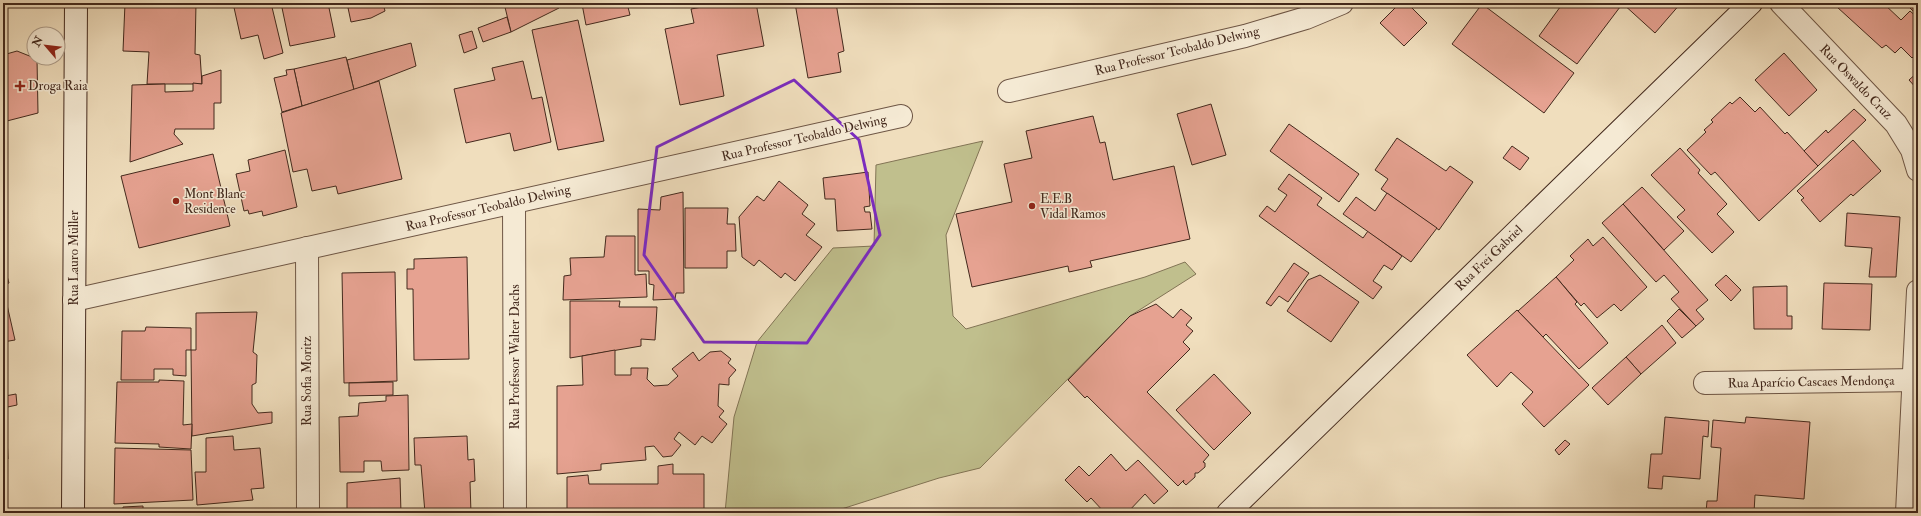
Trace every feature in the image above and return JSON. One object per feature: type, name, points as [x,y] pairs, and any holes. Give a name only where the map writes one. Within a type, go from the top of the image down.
[{"type":"street","name":"Rua Lauro Müller","points":[[73,513],[76,3]]},
{"type":"street","name":"Rua Professor Teobaldo Delwing","points":[[1009,91],[1245,36],[1306,18],[1342,3]]},
{"type":"street","name":"Rua Frei Gabriel","points":[[1228,513],[1751,3]]},
{"type":"street","name":"Rua Oswaldo Cruz","points":[[1781,3],[1896,124],[1912,150],[1918,170]]},
{"type":"street","name":"Rua Professor Teobaldo Delwing","points":[[74,300],[901,116]]},
{"type":"street","name":"Rua Professor Walter Dachs","points":[[514,202],[516,513]]},
{"type":"street","name":"Rua Sofia Moritz","points":[[307,248],[308,513]]},
{"type":"street","points":[[1907,513],[1916,380],[1918,291]]},
{"type":"street","name":"Rua Aparício Cascaes Mendonça","points":[[1705,383],[1916,380]]},
{"type":"highlighted area","points":[[794,80],[859,140],[880,235],[807,343],[704,342],[644,255],[657,147]]},
{"type":"shaded area","points":[[983,141],[946,235],[953,316],[966,329],[1145,277],[1185,262],[1196,274],[1130,316],[980,468],[939,478],[829,513],[725,513],[734,417],[757,342],[833,248],[874,246],[876,165]]},
{"type":"building","points":[[125,3],[196,3],[195,54],[200,55],[202,84],[147,84],[149,52],[123,51]]},
{"type":"building","points":[[233,3],[271,3],[283,53],[264,59],[258,35],[241,39]]},
{"type":"building","points":[[281,3],[328,3],[335,37],[290,46]]},
{"type":"building","points":[[347,3],[383,3],[385,11],[371,18],[351,22]]},
{"type":"building","points":[[504,3],[558,3],[559,8],[511,32]]},
{"type":"building","points":[[627,3],[630,15],[586,25],[582,4]]},
{"type":"building","points":[[701,3],[756,3],[764,46],[717,55],[724,96],[680,105],[665,29],[694,23],[691,9],[702,7]]},
{"type":"building","points":[[795,3],[836,3],[844,51],[838,53],[841,72],[808,78]]},
{"type":"building","points":[[1400,3],[1407,3],[1427,23],[1404,46],[1380,23]]},
{"type":"building","points":[[1563,3],[1615,3],[1620,7],[1577,64],[1539,36]]},
{"type":"building","points":[[1622,3],[1681,3],[1655,33]]},
{"type":"building","points":[[1841,3],[1883,3],[1901,20],[1910,11],[1918,18],[1918,52],[1912,58],[1901,47],[1895,53],[1886,45],[1882,48],[1837,7]]},
{"type":"building","points":[[1905,3],[1918,3],[1918,16]]},
{"type":"building","points":[[1482,4],[1574,73],[1544,113],[1452,44]]},
{"type":"building","points":[[507,17],[511,32],[483,42],[478,28]]},
{"type":"building","points":[[578,20],[604,141],[558,150],[532,30]]},
{"type":"building","points":[[472,31],[477,48],[464,53],[459,35]]},
{"type":"building","points":[[411,43],[416,66],[354,90],[347,60]]},
{"type":"building","name":"Droga Raia","points":[[17,51],[26,55],[26,66],[37,66],[38,113],[3,122],[3,55]]},
{"type":"building","points":[[1784,53],[1817,90],[1789,116],[1755,80]]},
{"type":"building","points":[[346,57],[354,90],[302,106],[294,69]]},
{"type":"building","points":[[523,61],[532,99],[542,97],[551,142],[514,151],[510,133],[466,143],[454,89],[495,80],[492,68]]},
{"type":"building","points":[[294,69],[302,106],[282,112],[274,78],[287,75],[286,70]]},
{"type":"building","points":[[221,70],[221,103],[214,103],[214,129],[175,129],[174,134],[183,144],[130,162],[132,85],[165,84],[165,92],[193,91],[193,83],[202,84],[202,76]]},
{"type":"building","points":[[1918,72],[1918,90],[1909,80]]},
{"type":"building","points":[[379,81],[402,179],[338,194],[336,186],[312,191],[307,169],[293,172],[281,113]]},
{"type":"building","points":[[1740,97],[1755,112],[1760,107],[1785,134],[1787,132],[1818,166],[1759,221],[1715,172],[1711,175],[1687,150],[1706,132],[1704,130],[1713,122],[1711,120],[1730,102],[1732,104]]},
{"type":"building","points":[[1211,104],[1226,155],[1192,165],[1177,114]]},
{"type":"building","points":[[1854,109],[1866,120],[1818,166],[1804,151],[1826,130],[1828,133]]},
{"type":"building","points":[[1093,116],[1100,143],[1105,142],[1113,180],[1174,166],[1190,239],[1090,261],[1092,267],[1069,272],[1068,266],[972,287],[956,214],[1012,202],[1004,164],[1032,158],[1026,131]]},
{"type":"building","points":[[1289,124],[1359,174],[1339,202],[1270,151]]},
{"type":"building","points":[[1397,138],[1446,171],[1450,166],[1473,182],[1439,230],[1381,189],[1388,179],[1375,170]]},
{"type":"building","points":[[1853,140],[1881,171],[1853,196],[1851,194],[1820,222],[1801,200],[1804,198],[1797,191]]},
{"type":"building","points":[[1512,146],[1529,158],[1520,170],[1503,158]]},
{"type":"building","points":[[1680,148],[1700,170],[1698,173],[1727,204],[1717,214],[1734,232],[1712,253],[1677,217],[1685,210],[1651,175]]},
{"type":"building","points":[[285,150],[297,207],[263,216],[262,211],[249,214],[248,210],[244,211],[236,174],[250,171],[248,160]]},
{"type":"building","name":"Mont Blanc Residence","points":[[213,154],[230,226],[139,248],[121,176]]},
{"type":"building","points":[[868,172],[870,206],[864,207],[865,212],[870,212],[872,229],[837,231],[835,199],[825,199],[823,178]]},
{"type":"building","points":[[1289,174],[1322,198],[1317,205],[1363,238],[1368,231],[1402,256],[1392,270],[1384,265],[1373,281],[1382,287],[1373,299],[1259,216],[1267,206],[1275,212],[1287,195],[1278,189]]},
{"type":"building","points":[[779,181],[808,205],[802,214],[815,224],[806,235],[822,247],[795,281],[785,273],[781,278],[759,260],[754,266],[742,257],[739,217],[757,196],[764,201]]},
{"type":"building","points":[[1642,187],[1684,231],[1664,250],[1623,204]]},
{"type":"building","points":[[683,192],[684,293],[676,293],[675,299],[653,300],[654,285],[649,284],[649,271],[638,271],[638,209],[660,210],[661,197]]},
{"type":"building","points":[[1387,193],[1437,228],[1411,262],[1343,214],[1356,197],[1375,211]]},
{"type":"building","points":[[1623,204],[1708,300],[1696,310],[1704,319],[1696,326],[1671,299],[1679,292],[1664,275],[1656,282],[1602,223]]},
{"type":"building","points":[[685,208],[728,208],[727,224],[735,224],[736,251],[727,251],[727,268],[685,268]]},
{"type":"building","points":[[1847,213],[1900,217],[1896,277],[1869,277],[1872,248],[1845,246]]},
{"type":"building","points":[[606,236],[635,236],[635,275],[646,274],[647,297],[563,300],[564,276],[571,275],[570,258],[604,257]]},
{"type":"building","points":[[1603,237],[1647,287],[1621,311],[1614,304],[1597,318],[1584,303],[1581,306],[1556,277],[1574,260],[1570,256],[1588,239],[1593,246]]},
{"type":"building","points":[[467,257],[469,359],[414,360],[413,289],[407,289],[407,269],[414,269],[414,259]]},
{"type":"building","points":[[3,262],[9,283],[3,285]]},
{"type":"building","points":[[1294,263],[1309,273],[1288,302],[1279,296],[1271,306],[1266,303]]},
{"type":"building","points":[[395,272],[397,381],[344,383],[342,273]]},
{"type":"building","points":[[1320,275],[1359,302],[1331,342],[1287,311],[1308,280]]},
{"type":"building","points":[[1726,275],[1741,290],[1731,301],[1715,285]]},
{"type":"building","points":[[1556,277],[1577,302],[1575,304],[1608,343],[1579,369],[1546,334],[1543,337],[1518,311]]},
{"type":"building","points":[[1824,283],[1872,284],[1870,330],[1822,329]]},
{"type":"building","points":[[1787,286],[1787,316],[1792,316],[1792,329],[1754,329],[1753,287]]},
{"type":"building","points":[[3,296],[5,296],[15,340],[3,342]]},
{"type":"building","points":[[570,301],[620,301],[619,307],[657,307],[655,340],[641,339],[641,346],[570,358]]},
{"type":"building","points":[[1156,304],[1173,318],[1181,309],[1192,318],[1186,325],[1193,331],[1183,342],[1190,349],[1147,392],[1209,455],[1203,462],[1205,463],[1205,467],[1198,473],[1195,473],[1195,477],[1186,485],[1183,482],[1184,480],[1178,486],[1087,396],[1085,398],[1068,380],[1130,316]]},
{"type":"building","points":[[1679,309],[1696,326],[1682,338],[1667,321]]},
{"type":"building","points":[[1517,310],[1589,385],[1544,427],[1522,404],[1533,392],[1511,372],[1497,387],[1467,355]]},
{"type":"building","points":[[257,312],[253,352],[257,355],[256,383],[252,385],[252,404],[258,413],[272,412],[272,423],[192,436],[191,350],[196,350],[196,313]]},
{"type":"building","points":[[1662,325],[1676,343],[1641,374],[1626,357]]},
{"type":"building","points":[[146,327],[191,328],[191,350],[186,350],[186,376],[173,375],[173,369],[154,369],[154,380],[121,380],[122,331],[145,331]]},
{"type":"building","points":[[615,350],[615,375],[631,375],[631,368],[648,368],[647,379],[654,386],[668,385],[678,376],[672,369],[693,352],[699,361],[710,352],[721,351],[731,359],[728,363],[736,370],[729,378],[729,385],[719,384],[718,406],[724,411],[719,417],[727,424],[712,443],[702,436],[695,445],[679,432],[674,439],[681,445],[672,456],[663,457],[654,446],[645,447],[646,460],[601,464],[601,470],[557,474],[557,386],[583,385],[582,356]]},
{"type":"building","points":[[1626,357],[1641,374],[1608,405],[1592,388]]},
{"type":"building","points":[[1214,374],[1251,413],[1214,450],[1176,410]]},
{"type":"building","points":[[159,380],[184,381],[183,425],[192,424],[191,449],[159,447],[159,444],[115,443],[117,382],[159,382]]},
{"type":"building","points":[[393,382],[393,395],[349,396],[349,383]]},
{"type":"building","points":[[3,383],[5,396],[16,394],[17,405],[3,408]]},
{"type":"building","points":[[408,395],[409,470],[382,471],[381,461],[364,461],[364,472],[340,472],[339,417],[358,416],[359,403],[386,401],[386,396]]},
{"type":"building","points":[[3,413],[6,413],[8,459],[3,460]]},
{"type":"building","points":[[1665,417],[1709,421],[1708,437],[1703,436],[1700,479],[1663,476],[1662,489],[1648,488],[1651,454],[1662,454]]},
{"type":"building","points":[[1746,417],[1810,422],[1804,499],[1755,495],[1754,513],[1706,513],[1707,501],[1717,501],[1721,448],[1711,447],[1713,420],[1745,423]]},
{"type":"building","points":[[233,436],[234,450],[260,448],[264,488],[251,489],[253,500],[197,505],[195,472],[206,472],[206,438]]},
{"type":"building","points":[[467,436],[468,460],[474,459],[475,481],[470,482],[471,513],[425,513],[421,465],[415,465],[414,438]]},
{"type":"building","points":[[1565,440],[1570,444],[1559,455],[1555,450]]},
{"type":"building","points":[[115,448],[191,450],[193,500],[114,504]]},
{"type":"building","points":[[1111,454],[1126,471],[1138,460],[1168,491],[1154,504],[1145,494],[1127,513],[1105,513],[1091,498],[1087,502],[1065,480],[1079,466],[1089,476]]},
{"type":"building","points":[[673,464],[673,474],[704,474],[704,513],[567,513],[567,477],[588,475],[589,484],[658,484],[658,466]]},
{"type":"building","points":[[400,478],[401,513],[347,513],[347,483]]},
{"type":"building","points":[[143,506],[143,513],[123,513],[123,507]]},
{"type":"building","points":[[420,509],[420,513],[409,513],[409,510]]},
{"type":"place","name":"Droga Raia","points":[[20,86]]},
{"type":"place","name":"Mont Blanc Residence","points":[[176,201]]},
{"type":"place","name":"E.E.B Vidal Ramos","points":[[1032,206]]}]
